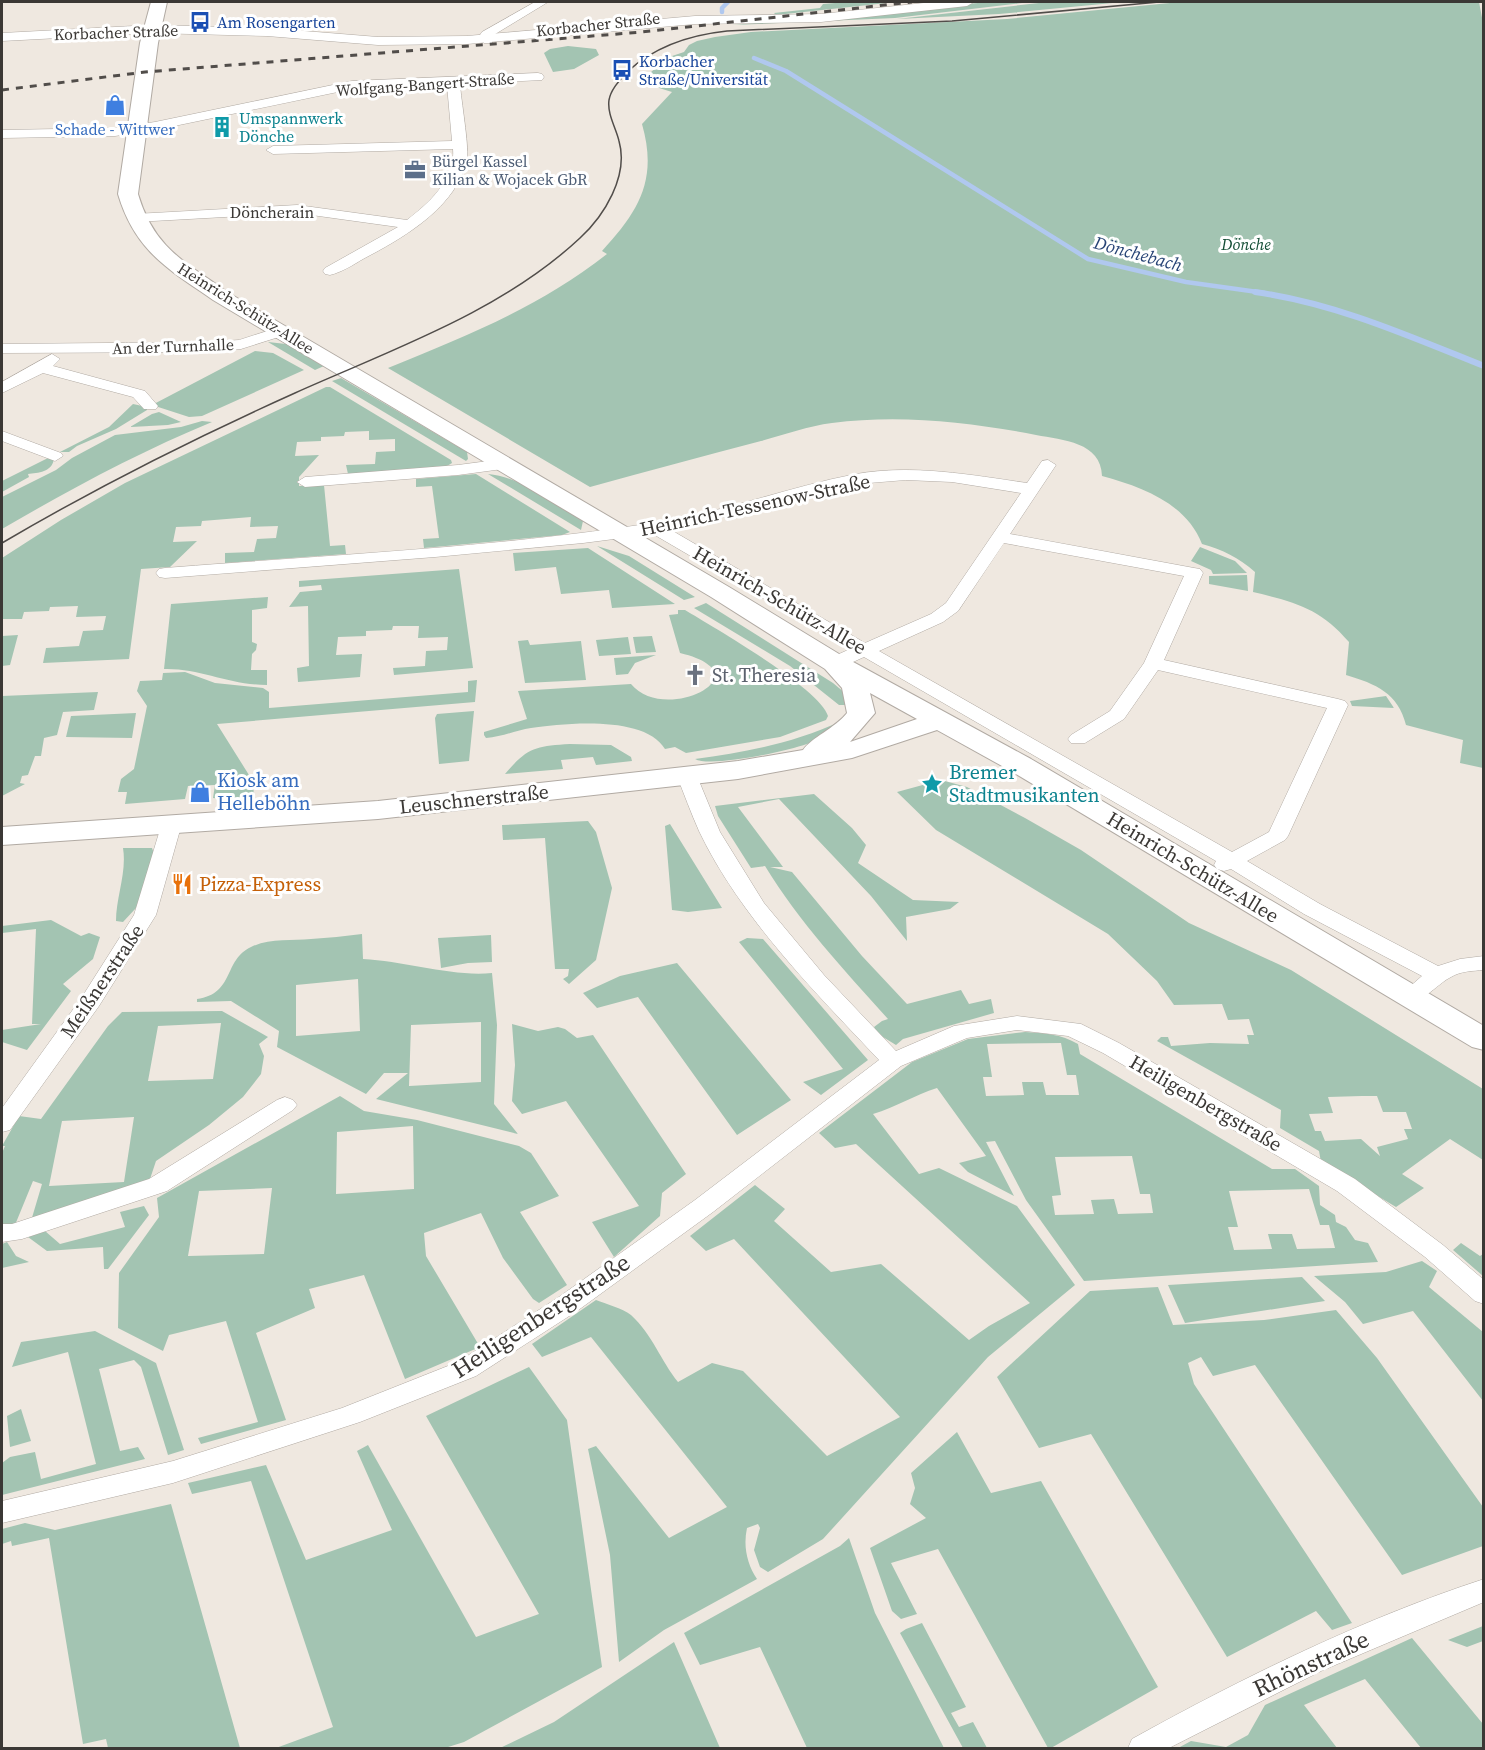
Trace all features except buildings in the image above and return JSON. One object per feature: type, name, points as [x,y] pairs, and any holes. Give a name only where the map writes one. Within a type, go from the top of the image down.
[{"type":"main road","name":"Heinrich-Schütz-Allee","points":[[159,2],[136,129],[128,194],[135,218],[151,243],[167,258],[220,296],[720,592],[835,663],[939,720],[1034,760],[1203,874],[1484,1040]]},
{"type":"main road","points":[[782,764],[835,740],[852,728],[861,713],[855,687],[835,663]]},
{"type":"main road","name":"Leuschnerstraße","points":[[2,836],[378,810],[687,776],[782,764],[852,750],[939,720]]},
{"type":"street","points":[[487,37],[542,2]]},
{"type":"street","name":"Korbacher Straße","points":[[2,37],[153,29],[267,32],[344,40],[410,41],[695,20],[821,18],[967,2]]},
{"type":"street","name":"Wolfgang-Bangert-Straße","points":[[136,129],[352,85],[538,77]]},
{"type":"street","points":[[330,271],[396,236],[408,224],[426,212],[447,189],[457,171],[460,154],[453,81]]},
{"type":"street","points":[[2,134],[114,132],[136,129]]},
{"type":"street","points":[[273,150],[459,145]]},
{"type":"street","name":"Döncherain","points":[[135,218],[297,209],[408,224]]},
{"type":"street","name":"An der Turnhalle","points":[[2,349],[211,347],[241,344],[280,332]]},
{"type":"street","points":[[2,388],[41,368],[64,349]]},
{"type":"street","name":"An der Turnhalle","points":[[41,368],[140,394],[150,406]]},
{"type":"street","points":[[2,436],[55,456]]},
{"type":"street","points":[[305,482],[458,470],[504,464]]},
{"type":"street","points":[[835,663],[937,618],[952,607],[1048,465]]},
{"type":"street","name":"Heinrich-Tessenow-Straße","points":[[622,534],[656,528],[857,479],[906,475],[952,477],[1031,489]]},
{"type":"street","name":"Heinrich-Schütz-Allee","points":[[656,528],[865,649],[1034,760],[1232,861],[1312,909],[1436,974]]},
{"type":"street","points":[[165,573],[435,552],[622,534]]},
{"type":"street","points":[[1001,537],[1194,573],[1153,663],[1117,715],[1077,739]]},
{"type":"street","points":[[1153,663],[1338,705],[1278,836],[1203,874]]},
{"type":"street","points":[[687,776],[710,832],[755,906],[816,980],[893,1061]]},
{"type":"street","name":"Meißnerstraße","points":[[2,1124],[91,1001],[146,915],[172,823]]},
{"type":"street","points":[[1410,996],[1436,974],[1466,963],[1484,963]]},
{"type":"street","name":"Heiligenbergstraße","points":[[2,1512],[173,1472],[351,1415],[468,1369],[568,1304],[704,1206],[893,1061],[962,1031],[1017,1023],[1073,1029],[1111,1048],[1346,1185],[1434,1251],[1484,1295]]},
{"type":"street","points":[[2,1233],[13,1233],[158,1185],[285,1105]]},
{"type":"street","name":"Rhönstraße","points":[[1143,1749],[1203,1714],[1410,1618],[1484,1590]]},
{"type":"green space","points":[[896,2],[776,15],[774,13],[820,8],[823,4]]},
{"type":"green space","points":[[989,2],[1030,2],[895,18],[732,25]]},
{"type":"green space","points":[[1048,2],[1123,2],[999,14],[796,24],[897,19]]},
{"type":"green space","name":"Dönche","points":[[1180,2],[1479,2],[1484,28],[1483,768],[1460,763],[1463,740],[1406,725],[1397,705],[1384,691],[1346,675],[1349,642],[1328,621],[1294,603],[1253,592],[1255,572],[1230,555],[1202,544],[1195,530],[1174,507],[1132,485],[1102,476],[1095,456],[1088,449],[1079,445],[1011,430],[960,423],[909,419],[857,420],[805,428],[590,487],[388,368],[502,319],[555,290],[607,254],[602,251],[626,222],[642,194],[648,162],[642,124],[672,92],[659,88],[649,77],[651,72],[669,57],[684,52],[689,45],[697,41],[751,32],[1007,19]]},
{"type":"green space","points":[[568,46],[596,49],[599,55],[574,69],[553,72],[544,53],[550,49]]},
{"type":"green space","points":[[268,342],[286,344],[324,366],[315,370]]},
{"type":"green space","points":[[255,351],[273,353],[304,370],[202,416],[189,417],[152,405]]},
{"type":"green space","points":[[341,378],[467,452],[468,459],[466,461],[332,381]]},
{"type":"green space","points":[[330,387],[451,460],[452,463],[447,466],[348,474],[346,465],[375,464],[376,452],[395,451],[395,439],[369,440],[369,431],[345,432],[344,436],[321,437],[321,441],[297,442],[295,456],[319,455],[299,477],[299,486],[324,485],[330,546],[345,545],[346,554],[225,563],[225,553],[254,552],[257,539],[276,538],[278,526],[250,527],[251,517],[202,521],[201,526],[176,527],[173,542],[197,541],[170,567],[141,569],[129,659],[43,663],[46,648],[79,646],[83,631],[103,630],[106,616],[76,617],[78,606],[50,607],[49,611],[24,612],[22,619],[2,619],[2,558],[125,483]]},
{"type":"green space","points":[[133,404],[147,407],[147,410],[116,429],[77,446],[69,452],[60,452],[109,427]]},
{"type":"green space","points":[[159,412],[181,422],[130,427],[152,414]]},
{"type":"green space","points":[[202,421],[212,422],[105,472],[2,529],[2,497],[56,470],[72,458],[115,435],[181,427]]},
{"type":"green space","points":[[50,457],[54,459],[48,469],[28,474],[29,477],[2,492],[2,481]]},
{"type":"green space","points":[[476,474],[570,532],[562,535],[424,548],[423,539],[439,538],[432,486],[416,487],[416,479]]},
{"type":"green space","points":[[488,474],[513,480],[537,492],[583,521],[581,530]]},
{"type":"green space","points":[[597,546],[629,556],[695,597],[684,600]]},
{"type":"green space","points":[[1200,547],[1235,561],[1247,573],[1213,574],[1211,570],[1191,561]]},
{"type":"green space","points":[[588,548],[675,604],[612,608],[609,590],[561,594],[556,567],[515,571],[513,553]]},
{"type":"green space","points":[[459,569],[473,668],[394,675],[393,668],[425,666],[426,651],[447,650],[448,637],[418,638],[419,626],[393,626],[392,630],[366,631],[366,636],[338,637],[336,655],[362,654],[360,677],[298,682],[297,668],[309,666],[308,606],[289,607],[300,592],[322,590],[321,585],[299,587],[299,581]]},
{"type":"green space","points":[[1247,575],[1248,591],[1209,584],[1209,576]]},
{"type":"green space","points":[[268,597],[267,608],[252,610],[252,642],[257,644],[252,654],[251,670],[267,670],[267,685],[240,682],[190,671],[164,669],[171,604]]},
{"type":"green space","points":[[706,603],[833,683],[845,693],[850,705],[839,705],[790,666],[694,608]]},
{"type":"green space","points":[[678,610],[685,610],[787,675],[821,704],[828,716],[826,720],[780,737],[686,753],[675,747],[665,749],[655,738],[640,731],[603,724],[563,724],[525,729],[486,738],[484,735],[484,732],[527,719],[518,691],[631,684],[646,695],[665,699],[684,698],[701,692],[712,683],[714,672],[705,662],[680,653],[669,615],[678,614]]},
{"type":"green space","points":[[18,635],[10,665],[2,666],[2,636]]},
{"type":"green space","points":[[652,636],[656,652],[636,653],[633,637]]},
{"type":"green space","points":[[628,637],[631,654],[599,656],[596,640]]},
{"type":"green space","points":[[528,640],[530,645],[581,641],[586,680],[525,683],[518,641]]},
{"type":"green space","points":[[656,655],[635,663],[628,674],[616,675],[614,658]]},
{"type":"green space","points":[[185,672],[215,683],[263,688],[269,692],[269,708],[468,692],[468,681],[477,680],[475,702],[217,724],[254,783],[253,803],[213,798],[215,785],[188,786],[185,799],[125,804],[127,792],[118,792],[121,779],[134,769],[147,706],[137,691],[140,681],[162,680],[163,673]]},
{"type":"green space","points":[[98,692],[94,710],[63,712],[57,735],[44,738],[41,756],[35,756],[28,775],[22,776],[20,783],[25,784],[2,796],[2,696]]},
{"type":"green space","points":[[1386,696],[1394,708],[1352,706],[1350,701]]},
{"type":"green space","points":[[474,711],[469,761],[439,764],[435,718],[437,714]]},
{"type":"green space","points":[[136,713],[132,738],[66,737],[71,716]]},
{"type":"green space","points":[[841,721],[829,735],[784,751],[721,761],[695,759],[770,746]]},
{"type":"green space","points":[[570,744],[611,745],[631,757],[632,761],[596,765],[593,757],[561,760],[563,769],[505,774],[533,750]]},
{"type":"green space","points":[[941,780],[967,787],[1081,850],[1189,923],[1291,970],[1483,1089],[1483,1160],[1450,1139],[1402,1174],[1424,1188],[1396,1207],[1321,1162],[1319,1151],[1280,1128],[1281,1110],[1157,1041],[1161,1037],[1168,1037],[1171,1046],[1210,1043],[1249,1044],[1247,1035],[1254,1035],[1249,1019],[1228,1020],[1222,1004],[1174,1005],[1157,981],[1108,934],[936,830],[897,792]],"holes":[[[1377,1096],[1383,1112],[1406,1112],[1412,1129],[1404,1129],[1408,1139],[1377,1147],[1380,1156],[1361,1139],[1325,1141],[1321,1131],[1315,1131],[1309,1114],[1333,1113],[1328,1097]]]},
{"type":"green space","points":[[814,794],[852,828],[866,845],[858,863],[913,900],[959,902],[950,909],[906,917],[907,941],[871,896],[779,799],[738,807],[783,867],[770,867],[792,872],[862,956],[907,1004],[961,990],[969,1004],[991,999],[994,1013],[903,1039],[896,1045],[878,1034],[874,1027],[888,1019],[808,926],[765,866],[751,868],[718,816],[715,806]]},
{"type":"green space","points":[[588,821],[596,832],[612,888],[596,960],[569,984],[563,979],[568,976],[569,969],[555,969],[545,838],[503,840],[502,825]]},
{"type":"green space","points":[[670,824],[722,908],[688,912],[672,910],[665,826]]},
{"type":"green space","points":[[123,848],[152,848],[155,856],[136,908],[123,922],[116,921],[124,866]]},
{"type":"green space","points":[[51,920],[81,936],[89,933],[100,937],[93,959],[63,984],[71,991],[27,1050],[2,1042],[2,1030],[41,1024],[32,1024],[36,929],[2,933],[2,926]]},
{"type":"green space","points":[[362,934],[363,959],[461,973],[492,973],[497,1025],[494,1104],[518,1134],[376,1099],[408,1073],[384,1073],[366,1094],[277,1047],[279,1031],[231,1001],[197,1002],[197,999],[218,991],[236,960],[242,953],[258,944]],"holes":[[[358,979],[360,1031],[296,1036],[296,985]],[[481,1022],[481,1082],[409,1086],[411,1025]]]},
{"type":"green space","points":[[491,935],[492,962],[468,963],[441,968],[438,938]]},
{"type":"green space","points":[[747,938],[763,939],[868,1060],[821,1095],[803,1082],[843,1069],[739,942]]},
{"type":"green space","points":[[677,963],[791,1100],[737,1135],[638,997],[597,1008],[583,993],[620,976]]},
{"type":"green space","points":[[222,1011],[268,1037],[259,1044],[264,1056],[261,1074],[243,1097],[209,1125],[156,1161],[149,1182],[31,1221],[42,1184],[33,1181],[15,1225],[2,1227],[2,1153],[5,1146],[2,1146],[19,1116],[41,1119],[108,1026],[122,1012]],"holes":[[[221,1023],[213,1079],[148,1081],[158,1026]],[[134,1117],[124,1182],[49,1186],[62,1121]]]},
{"type":"green space","points":[[512,1024],[538,1031],[558,1027],[577,1038],[593,1035],[686,1174],[662,1193],[660,1216],[614,1257],[592,1222],[639,1206],[566,1101],[522,1114],[512,1101],[515,1065]]},
{"type":"green space","points":[[1025,1032],[1059,1036],[1078,1044],[1080,1054],[1272,1169],[1295,1169],[1319,1186],[1320,1205],[1335,1215],[1336,1222],[1346,1227],[1355,1240],[1368,1243],[1378,1262],[1084,1281],[1026,1200],[995,1141],[986,1142],[1014,1196],[968,1172],[959,1163],[986,1156],[937,1088],[873,1114],[919,1174],[939,1168],[1017,1206],[1075,1285],[988,1357],[823,1539],[768,1572],[760,1567],[754,1550],[760,1528],[758,1524],[747,1528],[745,1541],[747,1555],[757,1579],[664,1630],[619,1662],[610,1555],[588,1449],[596,1446],[669,1538],[727,1507],[591,1337],[542,1357],[532,1344],[596,1300],[619,1308],[638,1322],[678,1382],[712,1363],[743,1371],[827,1456],[900,1417],[734,1239],[706,1251],[690,1236],[755,1185],[785,1209],[774,1221],[831,1272],[881,1264],[969,1340],[1030,1303],[856,1144],[835,1148],[819,1133],[912,1062],[968,1039]],"holes":[[[1061,1043],[1067,1075],[1076,1075],[1079,1095],[1046,1095],[1043,1082],[1022,1082],[1024,1095],[986,1096],[983,1077],[992,1077],[987,1044]],[[1132,1156],[1140,1194],[1150,1194],[1153,1213],[1118,1214],[1114,1199],[1091,1200],[1094,1214],[1055,1215],[1052,1196],[1061,1195],[1055,1157]],[[1309,1189],[1320,1225],[1329,1225],[1335,1248],[1297,1249],[1292,1234],[1268,1234],[1272,1249],[1234,1250],[1228,1227],[1238,1227],[1229,1191]]]},
{"type":"green space","points":[[340,1096],[364,1111],[417,1120],[519,1146],[531,1153],[559,1196],[520,1212],[567,1285],[539,1303],[533,1299],[503,1258],[481,1213],[424,1233],[426,1256],[480,1347],[405,1379],[364,1275],[309,1289],[315,1308],[256,1333],[286,1420],[201,1444],[198,1438],[258,1422],[226,1321],[169,1335],[163,1351],[118,1328],[119,1273],[159,1217],[157,1198]],"holes":[[[413,1126],[414,1189],[336,1194],[337,1132]],[[272,1188],[264,1254],[188,1256],[199,1191]]]},
{"type":"green space","points":[[144,1206],[149,1215],[108,1269],[104,1269],[103,1247],[47,1251],[28,1237],[45,1231],[60,1244],[125,1227],[120,1212]]},
{"type":"green space","points":[[7,1242],[16,1256],[29,1262],[2,1268],[2,1244]]},
{"type":"green space","points":[[1461,1243],[1480,1256],[1483,1254],[1483,1276],[1453,1250]]},
{"type":"green space","points":[[1422,1261],[1437,1271],[1429,1287],[1483,1332],[1483,1401],[1413,1311],[1363,1324],[1345,1302],[1314,1276],[1386,1272]]},
{"type":"green space","points":[[1302,1277],[1325,1301],[1185,1323],[1168,1285]]},
{"type":"green space","points":[[1158,1287],[1173,1325],[1264,1320],[1336,1310],[1377,1358],[1483,1507],[1483,1546],[1402,1575],[1255,1365],[1213,1376],[1201,1357],[1188,1363],[1194,1384],[1352,1623],[1332,1630],[1316,1611],[1227,1657],[1091,1434],[1039,1448],[997,1377],[1090,1291]]},
{"type":"green space","points":[[95,1331],[156,1363],[184,1450],[168,1455],[141,1367],[134,1360],[99,1369],[120,1451],[138,1447],[145,1459],[2,1495],[2,1463],[10,1457],[35,1452],[41,1479],[96,1464],[68,1352],[12,1367],[21,1342]]},
{"type":"green space","points":[[529,1367],[567,1420],[602,1667],[464,1742],[445,1748],[276,1748],[333,1727],[251,1481],[192,1494],[188,1483],[266,1465],[306,1560],[392,1530],[357,1451],[368,1445],[476,1637],[539,1614],[426,1416]]},
{"type":"green space","points":[[21,1409],[31,1441],[10,1447],[7,1416]]},
{"type":"green space","points":[[957,1432],[991,1493],[1041,1481],[1158,1687],[1051,1748],[1048,1748],[938,1549],[891,1563],[917,1614],[901,1619],[892,1611],[870,1548],[926,1518],[910,1504],[915,1488],[911,1473]]},
{"type":"green space","points":[[171,1504],[240,1748],[108,1748],[106,1739],[83,1744],[49,1538],[12,1546],[11,1541],[2,1544],[2,1529],[25,1523],[55,1530]]},
{"type":"green space","points":[[849,1538],[875,1613],[944,1748],[807,1748],[760,1647],[700,1665],[684,1633],[840,1546]]},
{"type":"green space","points":[[922,1623],[966,1707],[951,1713],[959,1727],[973,1722],[987,1748],[963,1748],[900,1633]]},
{"type":"green space","points":[[1483,1626],[1483,1641],[1467,1647],[1448,1640]]},
{"type":"green space","points":[[1412,1638],[1483,1724],[1483,1748],[1421,1748],[1365,1679],[1304,1705],[1337,1748],[1178,1748],[1191,1741],[1226,1747],[1248,1735],[1265,1705]]},
{"type":"green space","points":[[674,1642],[720,1748],[500,1748],[554,1722]]},
{"type":"waterway","name":"Dönchebach","points":[[722,12],[722,8],[728,2]]},
{"type":"waterway","name":"Dönchebach","points":[[754,58],[786,71],[1088,259],[1186,282],[1265,293]]},
{"type":"waterway","name":"Dönchebach","points":[[1255,292],[1343,312],[1484,366]]},
{"type":"tram line","points":[[2,543],[183,445],[445,327],[516,287],[549,264],[589,229],[606,207],[617,181],[621,154],[609,110],[610,96],[616,85],[638,63],[673,43],[699,35],[727,31],[952,21],[1159,2]]},
{"type":"railway","points":[[2,90],[145,72],[642,32],[912,2]]},
{"type":"place","name":"Am Rosengarten","points":[[200,22]]},
{"type":"place","name":"Korbacher Straße/Universität","points":[[622,70]]},
{"type":"place","name":"Schade - Wittwer","points":[[115,105]]},
{"type":"place","name":"Umspannwerk Dönche","points":[[222,127]]},
{"type":"place","name":"Bürgel Kassel Kilian & Wojacek GbR","points":[[415,170]]},
{"type":"place","name":"St. Theresia","points":[[695,675]]},
{"type":"place","name":"Bremer Stadtmusikanten","points":[[932,784]]},
{"type":"place","name":"Kiosk am Helleböhn","points":[[200,792]]},
{"type":"place","name":"Pizza-Express","points":[[182,884]]}]
